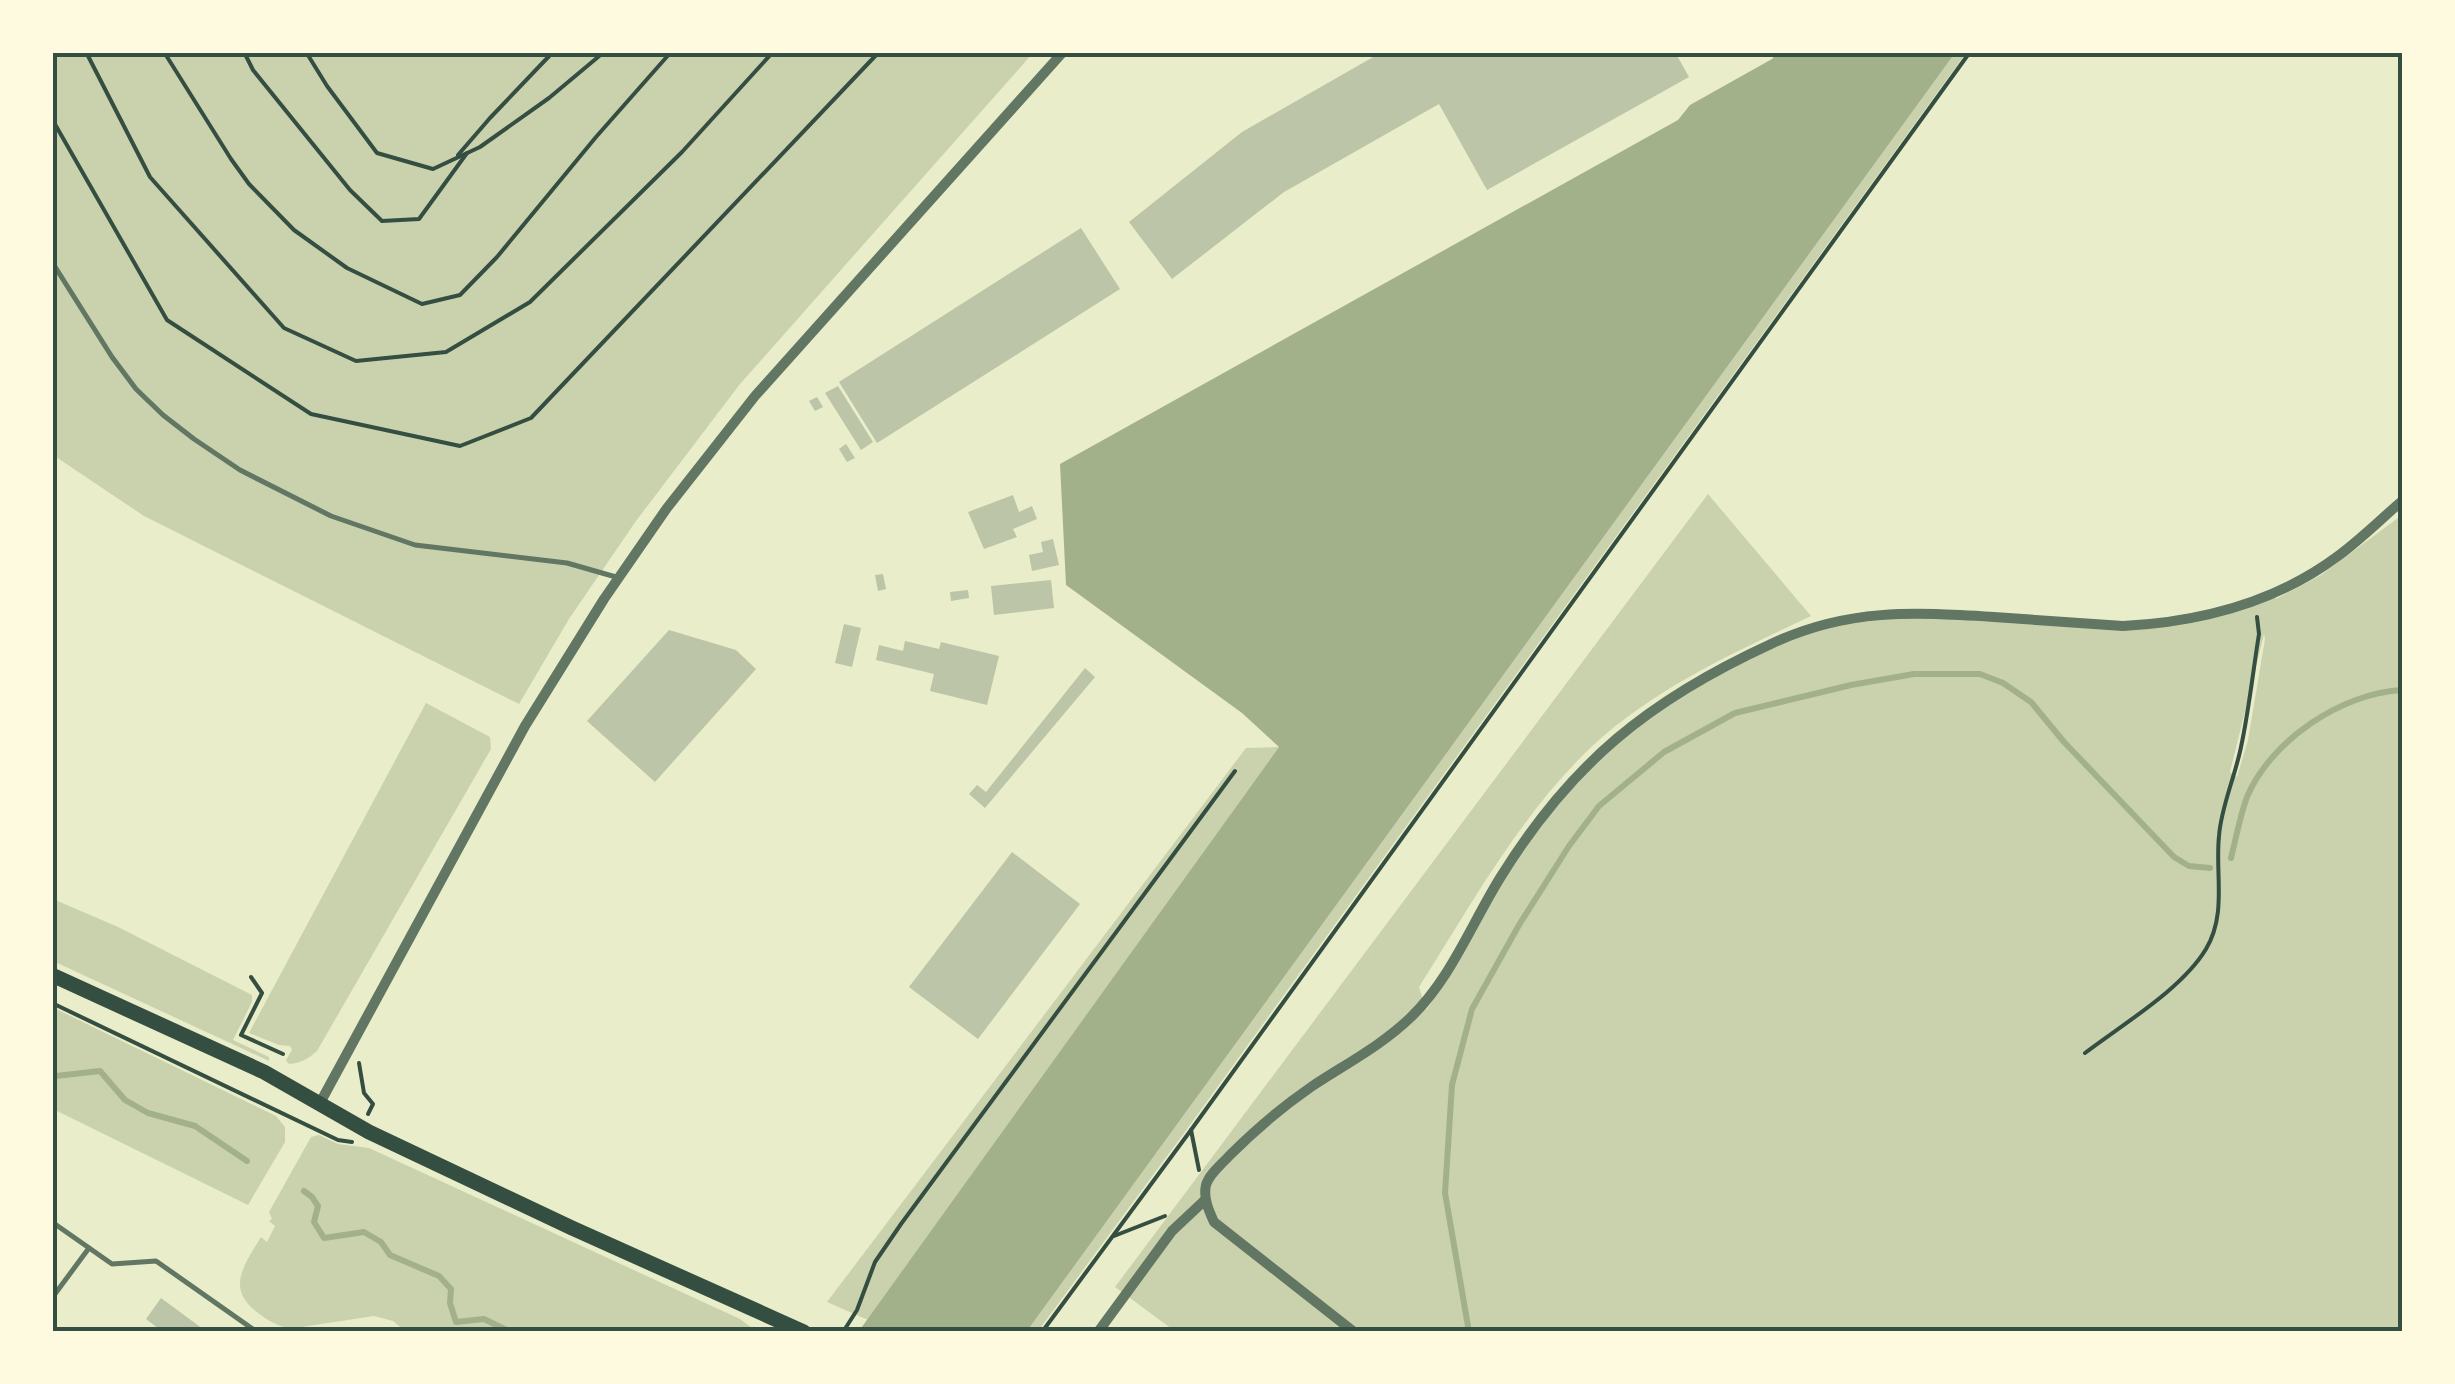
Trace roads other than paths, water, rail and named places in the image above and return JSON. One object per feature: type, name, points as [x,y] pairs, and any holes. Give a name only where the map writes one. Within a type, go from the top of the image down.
[{"type":"main road","points":[[52,975],[264,1072],[369,1132],[804,1332]]},
{"type":"street","points":[[320,1103],[518,738],[604,599],[667,508],[755,396],[1063,52]]},
{"type":"street","points":[[1354,1332],[1214,1222],[1206,1200],[1206,1185],[1238,1148],[1306,1090],[1392,1034],[1425,1002],[1530,832],[1563,790],[1622,733],[1700,680],[1790,635],[1840,620],[1911,612],[2123,626],[2206,616],[2256,602],[2339,555],[2402,501]]},
{"type":"street","points":[[1098,1332],[1172,1230],[1206,1200]]},
{"type":"lane","points":[[52,262],[136,389],[163,415],[240,470],[331,516],[414,545],[566,563],[619,578]]},
{"type":"lane","points":[[52,1222],[112,1264],[156,1261],[257,1332]]},
{"type":"lane","points":[[52,1298],[89,1248]]},
{"type":"waterway","points":[[1469,1332],[1445,1193],[1452,1085],[1472,1009],[1569,846],[1599,806],[1664,752],[1735,713],[1914,674],[1980,674],[2003,683],[2031,702],[2174,857],[2189,866],[2210,868]]},
{"type":"waterway","points":[[2231,858],[2247,797],[2258,776],[2291,739],[2333,710],[2379,693],[2402,690]]},
{"type":"waterway","points":[[52,1072],[56,1076],[100,1071],[125,1100],[148,1113],[195,1126],[247,1161]]},
{"type":"waterway","points":[[304,1191],[318,1206],[314,1222],[324,1238],[364,1232],[381,1242],[390,1255],[439,1276],[451,1289],[450,1303],[456,1322],[484,1319],[511,1332]]}]
